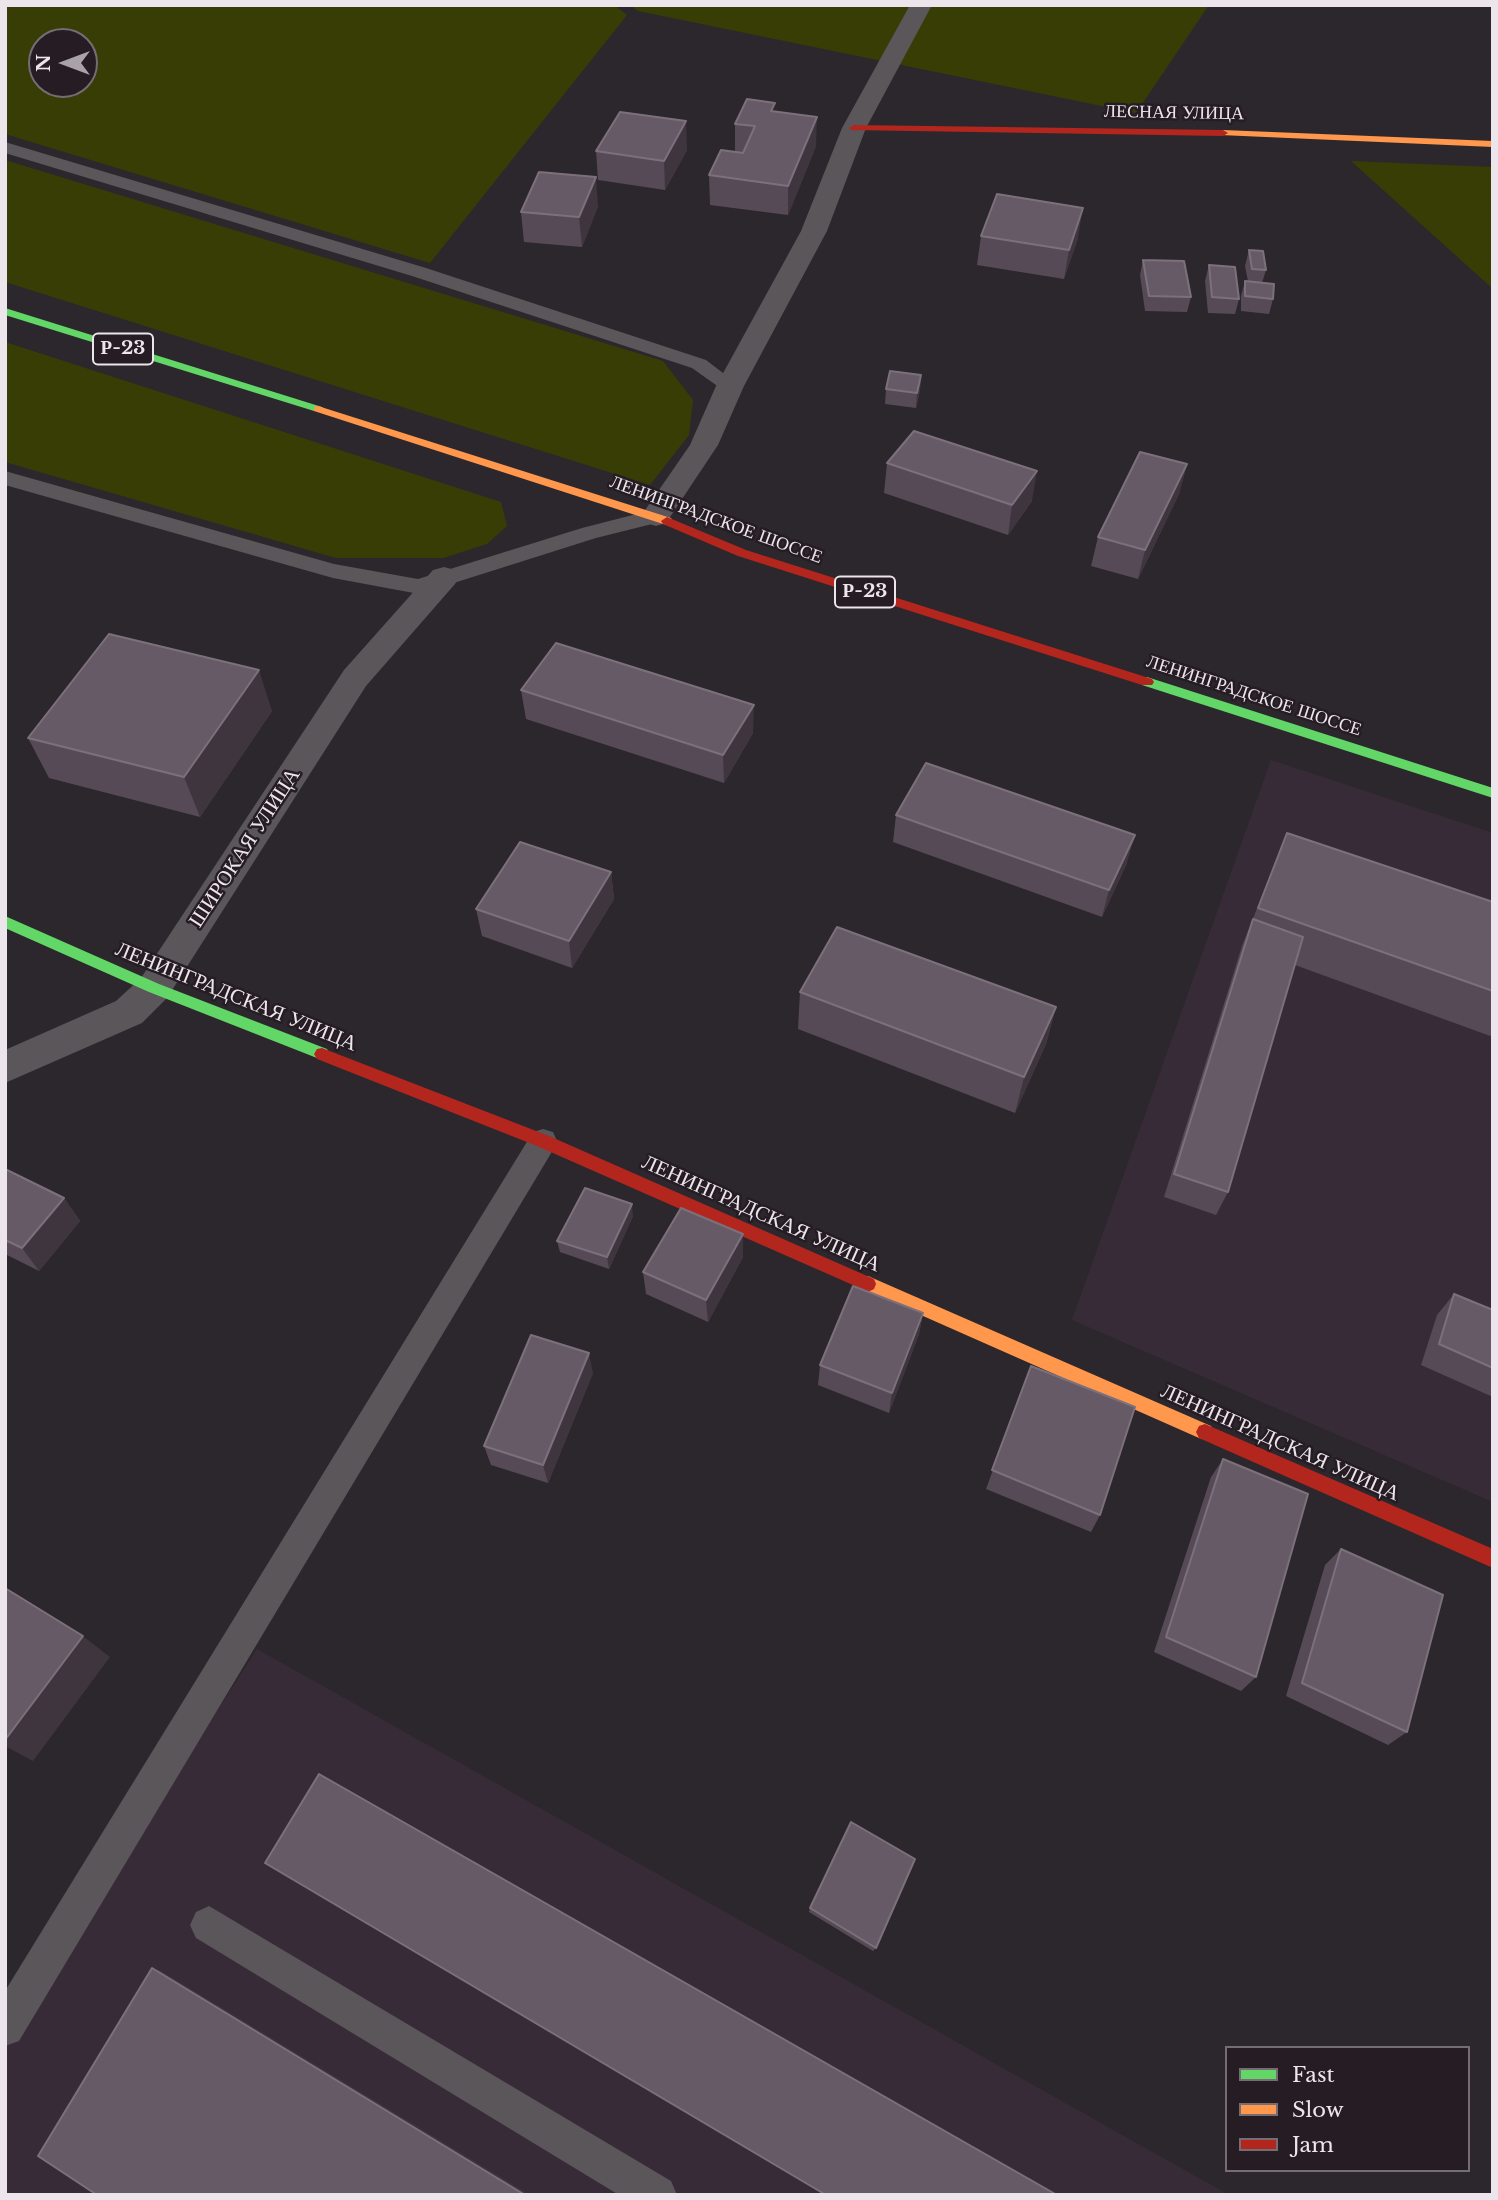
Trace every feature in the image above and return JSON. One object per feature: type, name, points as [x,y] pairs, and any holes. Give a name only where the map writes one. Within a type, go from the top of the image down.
[{"type":"main road","name":"ЛЕСНАЯ УЛИЦА","points":[[854,128],[1258,134],[1493,145]]},
{"type":"main road","name":"ЛЕНИНГРАДСКОЕ ШОССЕ","points":[[5,312],[656,516],[742,553],[1493,793]]},
{"type":"main road","name":"ЛЕНИНГРАДСКАЯ УЛИЦА","points":[[5,922],[154,988],[543,1141],[1493,1559]]},
{"type":"street","points":[[656,516],[704,445],[730,386],[814,231],[854,128],[921,5]]},
{"type":"street","name":"ШИРОКАЯ УЛИЦА","points":[[5,1067],[128,1012],[154,988],[355,678],[444,577]]},
{"type":"lane","points":[[5,147],[457,284],[699,364],[730,386]]},
{"type":"lane","points":[[5,478],[333,571],[419,587],[444,577],[656,516]]},
{"type":"lane","points":[[5,2027],[543,1141]]},
{"type":"lane","points":[[209,1925],[657,2195]]},
{"type":"shaded area","points":[[1271,760],[1493,833],[1493,1502],[1072,1320]]},
{"type":"shaded area","points":[[257,1649],[1229,2195],[5,2195],[5,2042]]},
{"type":"green space","points":[[5,5],[614,5],[627,15],[430,263],[5,134]]},
{"type":"green space","points":[[630,5],[1209,5],[1136,113],[638,11]]},
{"type":"green space","points":[[5,160],[663,361],[693,400],[689,435],[650,485],[5,282]]},
{"type":"green space","points":[[1351,161],[1493,167],[1493,289]]},
{"type":"green space","points":[[5,342],[501,502],[507,526],[487,544],[443,558],[336,558],[5,462]]},
{"type":"building","points":[[747,99],[775,103],[771,111],[817,117],[788,186],[709,175],[721,150],[743,153],[755,126],[735,124]]},
{"type":"building","points":[[620,112],[686,121],[664,161],[596,151]]},
{"type":"building","points":[[539,172],[596,177],[579,217],[521,212]]},
{"type":"building","points":[[997,194],[1083,208],[1069,250],[981,236]]},
{"type":"building","points":[[1249,250],[1263,251],[1266,270],[1252,269]]},
{"type":"building","points":[[1143,260],[1184,261],[1191,297],[1149,296]]},
{"type":"building","points":[[1209,265],[1235,267],[1239,299],[1212,297]]},
{"type":"building","points":[[1245,281],[1274,284],[1273,299],[1245,296]]},
{"type":"building","points":[[890,371],[921,375],[917,393],[886,389]]},
{"type":"building","points":[[914,431],[1037,471],[1012,505],[887,463]]},
{"type":"building","points":[[1140,452],[1187,464],[1145,550],[1098,537]]},
{"type":"building","points":[[109,634],[259,670],[184,777],[28,738]]},
{"type":"building","points":[[556,643],[754,705],[723,755],[521,690]]},
{"type":"building","points":[[926,763],[1135,835],[1109,890],[896,815]]},
{"type":"building","points":[[1287,833],[1493,902],[1493,991],[1258,908]]},
{"type":"building","points":[[520,842],[611,872],[569,941],[476,909]]},
{"type":"building","points":[[1253,919],[1303,937],[1228,1192],[1174,1174]]},
{"type":"building","points":[[837,927],[1056,1007],[1024,1077],[800,992]]},
{"type":"building","points":[[5,1169],[64,1198],[22,1248],[5,1240]]},
{"type":"building","points":[[585,1188],[632,1204],[607,1257],[557,1241]]},
{"type":"building","points":[[681,1208],[743,1234],[706,1300],[643,1272]]},
{"type":"building","points":[[853,1286],[923,1313],[892,1393],[820,1365]]},
{"type":"building","points":[[1454,1294],[1493,1310],[1493,1368],[1439,1344]]},
{"type":"building","points":[[531,1335],[589,1353],[543,1465],[484,1446]]},
{"type":"building","points":[[1031,1366],[1135,1407],[1100,1515],[992,1470]]},
{"type":"building","points":[[1223,1459],[1308,1494],[1256,1677],[1166,1637]]},
{"type":"building","points":[[1341,1549],[1443,1595],[1407,1732],[1302,1683]]},
{"type":"building","points":[[5,1588],[83,1636],[5,1740]]},
{"type":"building","points":[[319,1774],[1057,2195],[826,2195],[265,1863]]},
{"type":"building","points":[[851,1822],[915,1859],[876,1948],[810,1908]]},
{"type":"building","points":[[152,1968],[525,2195],[97,2195],[38,2156]]},
{"type":"traffic: fast","points":[[5,311],[318,409]]},
{"type":"traffic: fast","points":[[1147,682],[1493,793]]},
{"type":"traffic: fast","points":[[5,922],[154,988],[322,1054]]},
{"type":"traffic: slow","points":[[1223,133],[1493,144]]},
{"type":"traffic: slow","points":[[318,409],[667,521]]},
{"type":"traffic: slow","points":[[868,1284],[1205,1432]]},
{"type":"traffic: jam","points":[[854,128],[1223,133]]},
{"type":"traffic: jam","points":[[667,521],[742,553],[1147,682]]},
{"type":"traffic: jam","points":[[322,1054],[543,1141],[868,1284]]},
{"type":"traffic: jam","points":[[1205,1432],[1493,1559]]}]
